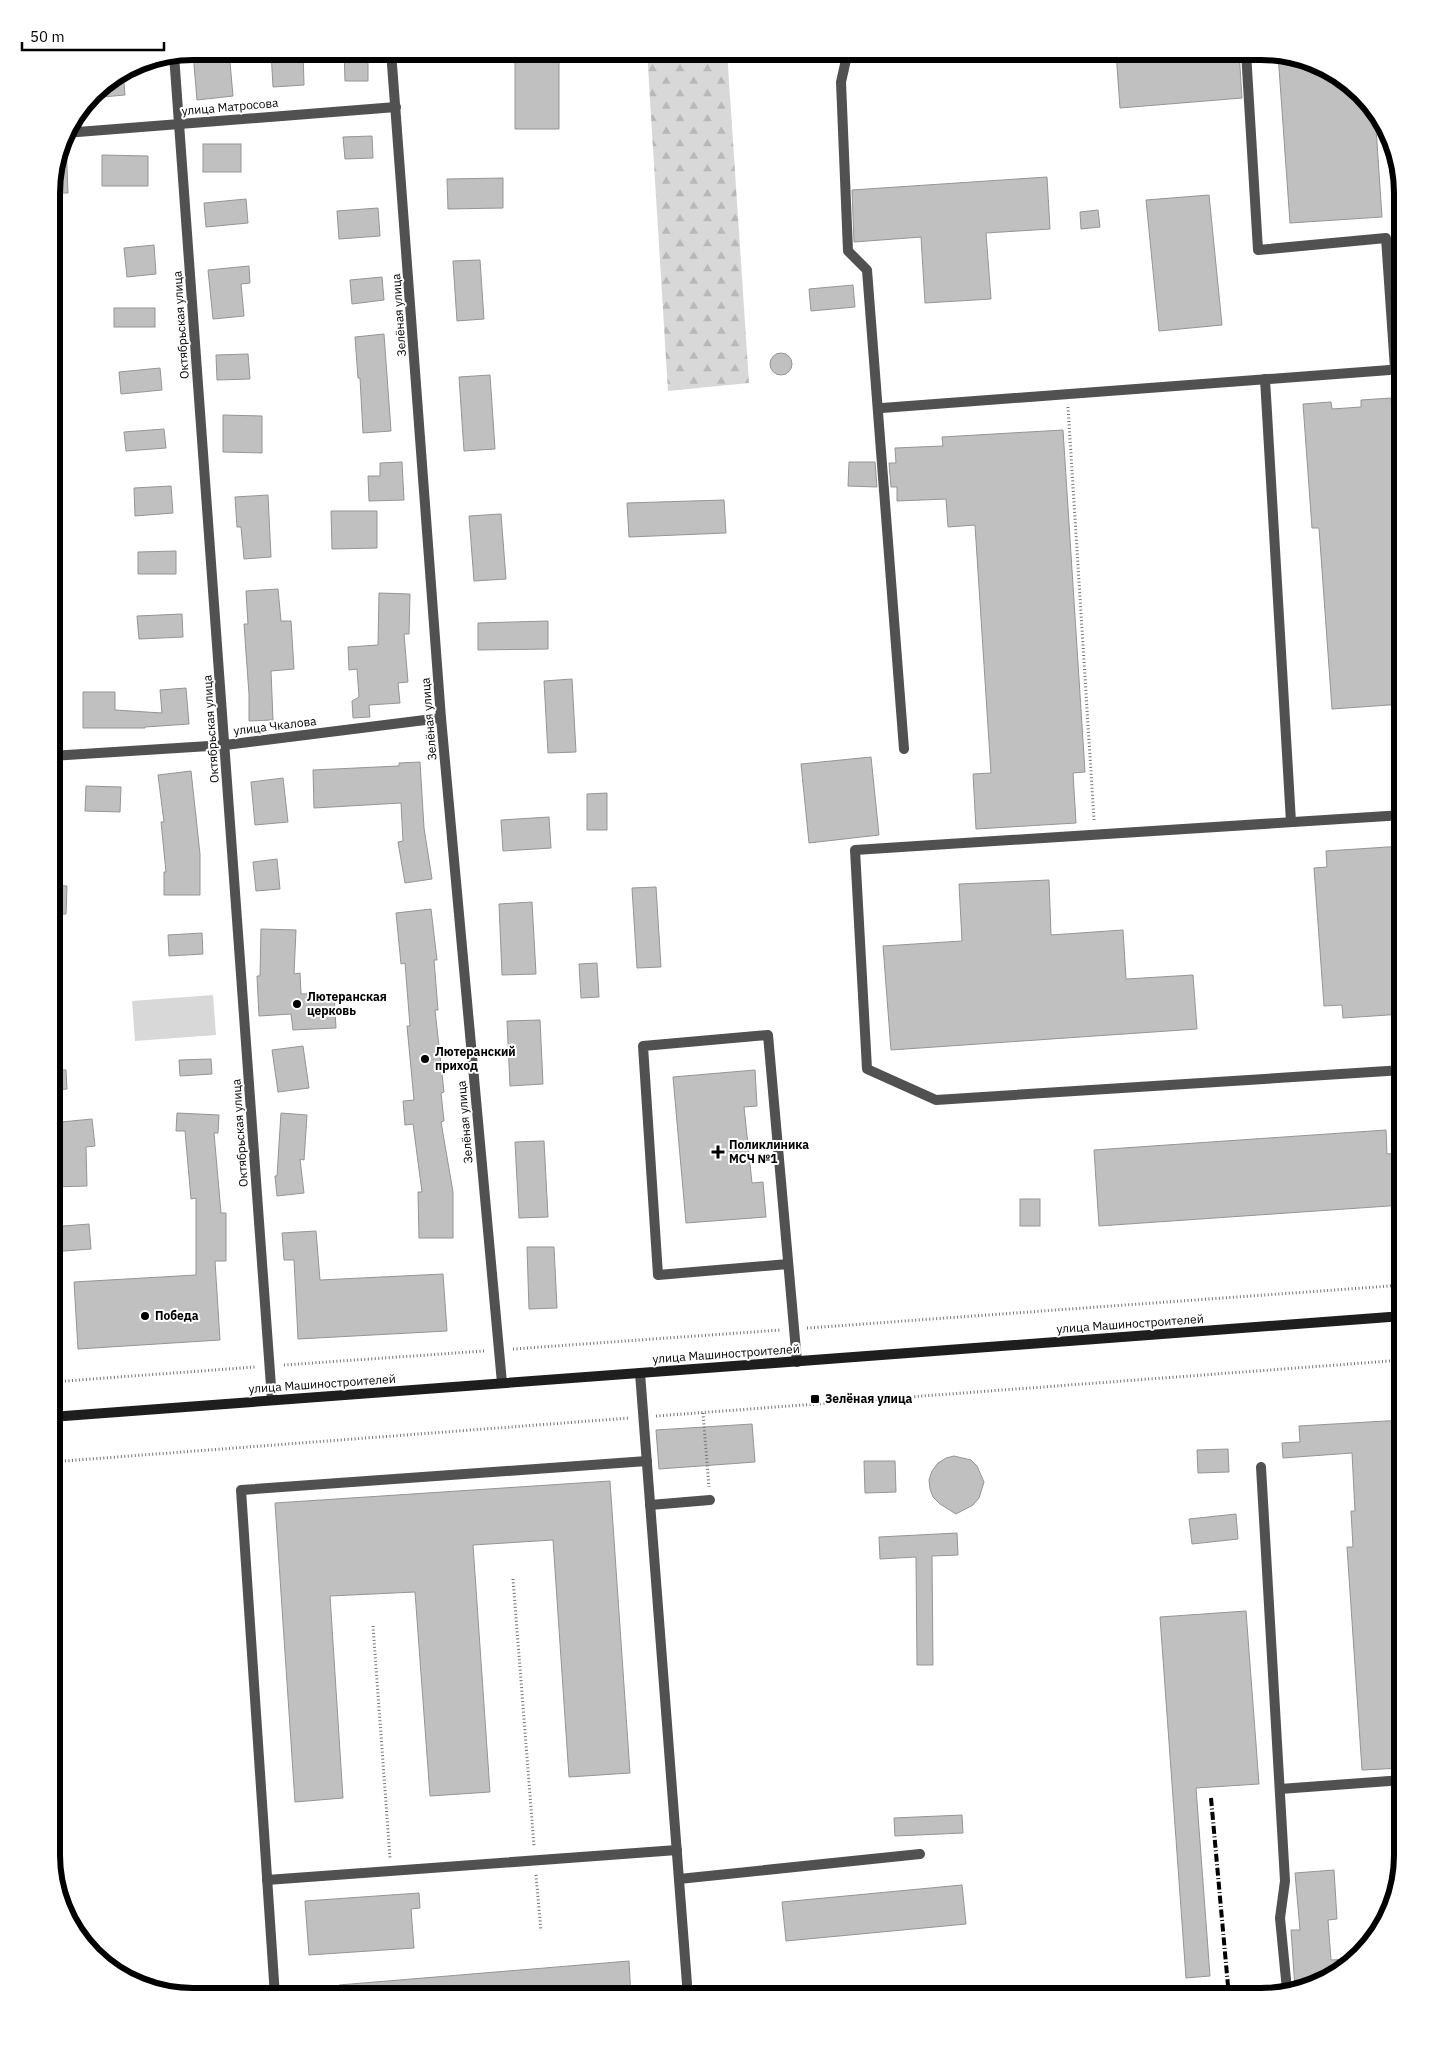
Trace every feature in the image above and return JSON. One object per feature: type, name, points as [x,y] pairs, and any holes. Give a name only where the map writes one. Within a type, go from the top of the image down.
[{"type":"main road","name":"улица Машиностроителей","points":[[60,1416],[1394,1317]]},
{"type":"street","name":"Зелёная улица","points":[[392,60],[441,718],[502,1384]]},
{"type":"street","points":[[846,60],[841,82],[848,251],[867,270],[904,749]]},
{"type":"street","points":[[1246,60],[1258,250],[1386,238],[1394,319]]},
{"type":"street","name":"Октябрьская улица","points":[[174,61],[272,1400]]},
{"type":"street","name":"улица Матросова","points":[[75,132],[396,107]]},
{"type":"street","points":[[882,408],[1394,369]]},
{"type":"street","points":[[1265,379],[1291,822]]},
{"type":"street","name":"улица Чкалова","points":[[60,755],[225,744],[441,718]]},
{"type":"street","points":[[1394,816],[855,850],[867,1069],[936,1100],[1394,1071]]},
{"type":"street","points":[[788,1264],[658,1275],[642,1046],[768,1035],[797,1362]]},
{"type":"street","points":[[640,1373],[687,1988]]},
{"type":"street","points":[[274,1988],[240,1490],[647,1461]]},
{"type":"street","points":[[1261,1467],[1285,1881],[1280,1918],[1287,1985]]},
{"type":"street","points":[[650,1505],[710,1500]]},
{"type":"street","points":[[1280,1789],[1394,1781]]},
{"type":"street","points":[[267,1880],[677,1850]]},
{"type":"street","points":[[679,1879],[920,1854]]},
{"type":"path","points":[[1068,394],[1095,834]]},
{"type":"path","points":[[60,1381],[1394,1286]]},
{"type":"path","points":[[60,1461],[1394,1361]]},
{"type":"path","points":[[703,1413],[710,1500]]},
{"type":"path","points":[[513,1579],[540,1931]]},
{"type":"path","points":[[372,1626],[391,1871]]},
{"type":"green space","points":[[648,60],[728,60],[749,383],[668,391]]},
{"type":"green space","points":[[213,995],[216,1035],[135,1041],[132,1001]]},
{"type":"building","points":[[194,60],[230,60],[233,96],[197,100]]},
{"type":"building","points":[[272,60],[303,60],[304,85],[273,87]]},
{"type":"building","points":[[344,60],[368,60],[368,81],[345,81]]},
{"type":"building","points":[[559,60],[559,129],[515,129],[515,61]]},
{"type":"building","points":[[1117,60],[1240,60],[1242,98],[1120,108]]},
{"type":"building","points":[[1279,61],[1312,70],[1342,88],[1355,99],[1376,127],[1382,217],[1290,223]]},
{"type":"building","points":[[124,80],[125,95],[101,97]]},
{"type":"building","points":[[372,136],[373,158],[345,159],[343,137]]},
{"type":"building","points":[[203,144],[241,144],[241,172],[203,172]]},
{"type":"building","points":[[66,154],[68,193],[60,193],[61,176]]},
{"type":"building","points":[[102,155],[148,156],[148,186],[102,186]]},
{"type":"building","points":[[1047,177],[1050,229],[986,233],[991,299],[925,303],[921,237],[854,242],[852,190]]},
{"type":"building","points":[[503,178],[503,208],[448,209],[447,179]]},
{"type":"building","points":[[1209,195],[1222,325],[1159,331],[1146,200]]},
{"type":"building","points":[[246,199],[248,223],[206,227],[204,203]]},
{"type":"building","points":[[378,208],[380,236],[339,239],[337,211]]},
{"type":"building","points":[[1098,210],[1100,227],[1081,229],[1080,212]]},
{"type":"building","points":[[154,245],[156,274],[127,277],[124,248]]},
{"type":"building","points":[[480,260],[484,319],[457,321],[453,261]]},
{"type":"building","points":[[249,266],[250,283],[241,284],[244,316],[213,319],[208,270]]},
{"type":"building","points":[[382,277],[384,300],[352,304],[350,280]]},
{"type":"building","points":[[853,285],[855,307],[811,311],[809,289]]},
{"type":"building","points":[[114,308],[155,308],[155,327],[114,327]]},
{"type":"building","points":[[384,334],[391,431],[363,433],[360,378],[358,378],[355,337]]},
{"type":"building","points":[[781,353],[791,360],[792,364],[785,374],[781,375],[771,368],[770,364],[777,354]]},
{"type":"building","points":[[248,354],[250,379],[217,380],[216,355]]},
{"type":"building","points":[[160,368],[162,390],[121,394],[119,372]]},
{"type":"building","points":[[490,375],[495,449],[464,451],[459,377]]},
{"type":"building","points":[[1391,398],[1394,438],[1394,705],[1332,709],[1319,528],[1312,528],[1303,404],[1331,402],[1332,409],[1361,407],[1361,400]]},
{"type":"building","points":[[223,415],[262,416],[262,453],[223,452]]},
{"type":"building","points":[[164,429],[166,448],[126,451],[124,432]]},
{"type":"building","points":[[1063,430],[1085,772],[1073,773],[1076,823],[976,829],[973,774],[991,773],[975,525],[948,527],[946,499],[897,501],[897,487],[891,487],[889,463],[896,463],[895,448],[943,446],[942,437]]},
{"type":"building","points":[[402,462],[404,500],[369,501],[368,476],[380,476],[380,463]]},
{"type":"building","points":[[849,462],[875,462],[877,487],[848,486]]},
{"type":"building","points":[[171,486],[173,513],[135,516],[134,488]]},
{"type":"building","points":[[268,495],[271,557],[244,559],[241,527],[237,527],[235,497]]},
{"type":"building","points":[[724,500],[726,533],[629,537],[627,503]]},
{"type":"building","points":[[331,511],[377,511],[377,548],[332,549]]},
{"type":"building","points":[[501,514],[506,579],[474,581],[469,516]]},
{"type":"building","points":[[176,551],[176,574],[138,574],[138,552]]},
{"type":"building","points":[[278,589],[281,621],[291,621],[294,669],[271,671],[273,720],[249,721],[244,624],[248,624],[246,591]]},
{"type":"building","points":[[379,593],[410,594],[409,634],[404,634],[408,682],[398,683],[400,703],[369,705],[370,717],[353,718],[352,701],[359,697],[357,669],[349,670],[348,647],[378,645]]},
{"type":"building","points":[[182,614],[183,637],[139,639],[137,616]]},
{"type":"building","points":[[548,621],[548,649],[478,650],[478,623]]},
{"type":"building","points":[[572,679],[576,752],[548,753],[544,681]]},
{"type":"building","points":[[186,688],[189,724],[145,728],[83,728],[83,692],[115,692],[115,710],[162,713],[160,690]]},
{"type":"building","points":[[871,757],[879,835],[809,843],[801,764]]},
{"type":"building","points":[[420,762],[424,828],[432,879],[405,883],[398,842],[403,841],[401,803],[314,808],[313,770],[399,766],[399,763]]},
{"type":"building","points":[[191,771],[200,854],[200,895],[164,895],[164,872],[166,872],[161,822],[164,822],[158,775]]},
{"type":"building","points":[[283,778],[288,822],[255,825],[251,782]]},
{"type":"building","points":[[86,786],[121,787],[120,812],[85,811]]},
{"type":"building","points":[[607,793],[607,830],[587,830],[587,794]]},
{"type":"building","points":[[549,817],[551,848],[503,851],[501,820]]},
{"type":"building","points":[[1394,847],[1394,1015],[1343,1018],[1342,1005],[1324,1006],[1314,868],[1327,867],[1326,851]]},
{"type":"building","points":[[277,859],[280,889],[256,891],[253,862]]},
{"type":"building","points":[[1049,880],[1051,935],[1123,930],[1126,979],[1193,975],[1197,1029],[891,1050],[883,946],[962,941],[959,884]]},
{"type":"building","points":[[60,886],[67,886],[66,914],[60,914]]},
{"type":"building","points":[[656,887],[661,967],[637,968],[632,888]]},
{"type":"building","points":[[532,902],[536,974],[502,975],[499,904]]},
{"type":"building","points":[[431,909],[437,960],[434,960],[438,1010],[435,1010],[444,1092],[441,1093],[444,1121],[441,1122],[453,1192],[453,1238],[419,1238],[418,1192],[422,1192],[413,1124],[405,1125],[403,1101],[414,1100],[407,1026],[410,1026],[405,963],[401,964],[396,913]]},
{"type":"building","name":"Лютеранская церковь","points":[[261,929],[296,930],[294,974],[300,973],[301,994],[334,993],[336,1028],[293,1030],[291,1014],[259,1016],[257,976],[260,976]]},
{"type":"building","points":[[202,933],[203,954],[169,956],[168,935]]},
{"type":"building","points":[[597,963],[599,997],[581,998],[579,964]]},
{"type":"building","points":[[540,1020],[543,1084],[510,1086],[507,1021]]},
{"type":"building","points":[[303,1046],[309,1088],[278,1092],[272,1050]]},
{"type":"building","points":[[211,1059],[212,1074],[180,1076],[179,1060]]},
{"type":"building","points":[[60,1070],[66,1070],[67,1089],[60,1089]]},
{"type":"building","points":[[755,1070],[757,1106],[744,1107],[752,1183],[763,1182],[766,1217],[686,1223],[673,1077]]},
{"type":"building","points":[[177,1113],[219,1115],[218,1133],[214,1133],[221,1213],[226,1213],[226,1261],[215,1261],[220,1340],[78,1349],[74,1282],[196,1275],[196,1198],[191,1199],[185,1131],[176,1131]]},
{"type":"building","points":[[281,1113],[307,1115],[304,1160],[300,1159],[304,1193],[277,1196],[275,1176],[277,1176]]},
{"type":"building","points":[[92,1119],[95,1146],[86,1147],[87,1186],[60,1187],[60,1122]]},
{"type":"building","points":[[1386,1130],[1387,1154],[1394,1154],[1394,1206],[1099,1226],[1094,1150]]},
{"type":"building","points":[[544,1141],[548,1217],[519,1218],[515,1142]]},
{"type":"building","points":[[1020,1199],[1040,1199],[1040,1226],[1020,1226]]},
{"type":"building","points":[[89,1224],[91,1249],[60,1251],[60,1226]]},
{"type":"building","points":[[316,1231],[320,1280],[443,1274],[447,1331],[298,1339],[294,1260],[284,1260],[282,1233]]},
{"type":"building","points":[[527,1247],[554,1247],[557,1308],[529,1309]]},
{"type":"building","points":[[1394,1421],[1394,1768],[1362,1770],[1347,1547],[1353,1547],[1351,1511],[1355,1511],[1352,1453],[1283,1458],[1282,1443],[1300,1442],[1299,1426]]},
{"type":"building","points":[[752,1424],[755,1462],[659,1469],[656,1430]]},
{"type":"building","points":[[1228,1449],[1229,1472],[1198,1473],[1197,1450]]},
{"type":"building","points":[[954,1456],[971,1460],[977,1466],[984,1482],[979,1498],[973,1505],[956,1514],[933,1497],[929,1480],[932,1471],[938,1463]]},
{"type":"building","points":[[864,1461],[895,1461],[896,1492],[865,1493]]},
{"type":"building","points":[[610,1481],[630,1773],[569,1777],[553,1540],[473,1545],[490,1792],[430,1796],[415,1592],[330,1596],[343,1798],[295,1802],[275,1503]]},
{"type":"building","points":[[1236,1514],[1238,1539],[1192,1544],[1189,1519]]},
{"type":"building","points":[[957,1533],[958,1555],[932,1556],[933,1665],[917,1665],[916,1557],[880,1559],[879,1537]]},
{"type":"building","points":[[1246,1611],[1259,1784],[1196,1788],[1210,1976],[1186,1978],[1160,1617]]},
{"type":"building","points":[[962,1815],[963,1833],[895,1836],[894,1818]]},
{"type":"building","points":[[1334,1870],[1337,1919],[1328,1920],[1331,1960],[1343,1959],[1312,1978],[1295,1983],[1291,1930],[1300,1930],[1295,1873]]},
{"type":"building","points":[[962,1885],[966,1924],[786,1941],[782,1902]]},
{"type":"building","points":[[419,1893],[420,1908],[411,1909],[414,1948],[309,1955],[305,1901]]},
{"type":"building","points":[[629,1961],[630,1988],[339,1988],[339,1985]]},
{"type":"railway","points":[[1211,1798],[1228,1988]]},
{"type":"place","name":"Лютеранская церковь","points":[[297,1004]]},
{"type":"place","name":"Лютеранский приход","points":[[425,1059]]},
{"type":"place","name":"Поликлиника МСЧ №1","points":[[718,1152]]},
{"type":"place","name":"Победа","points":[[145,1316]]},
{"type":"place","name":"Зелёная улица","points":[[815,1399]]}]
